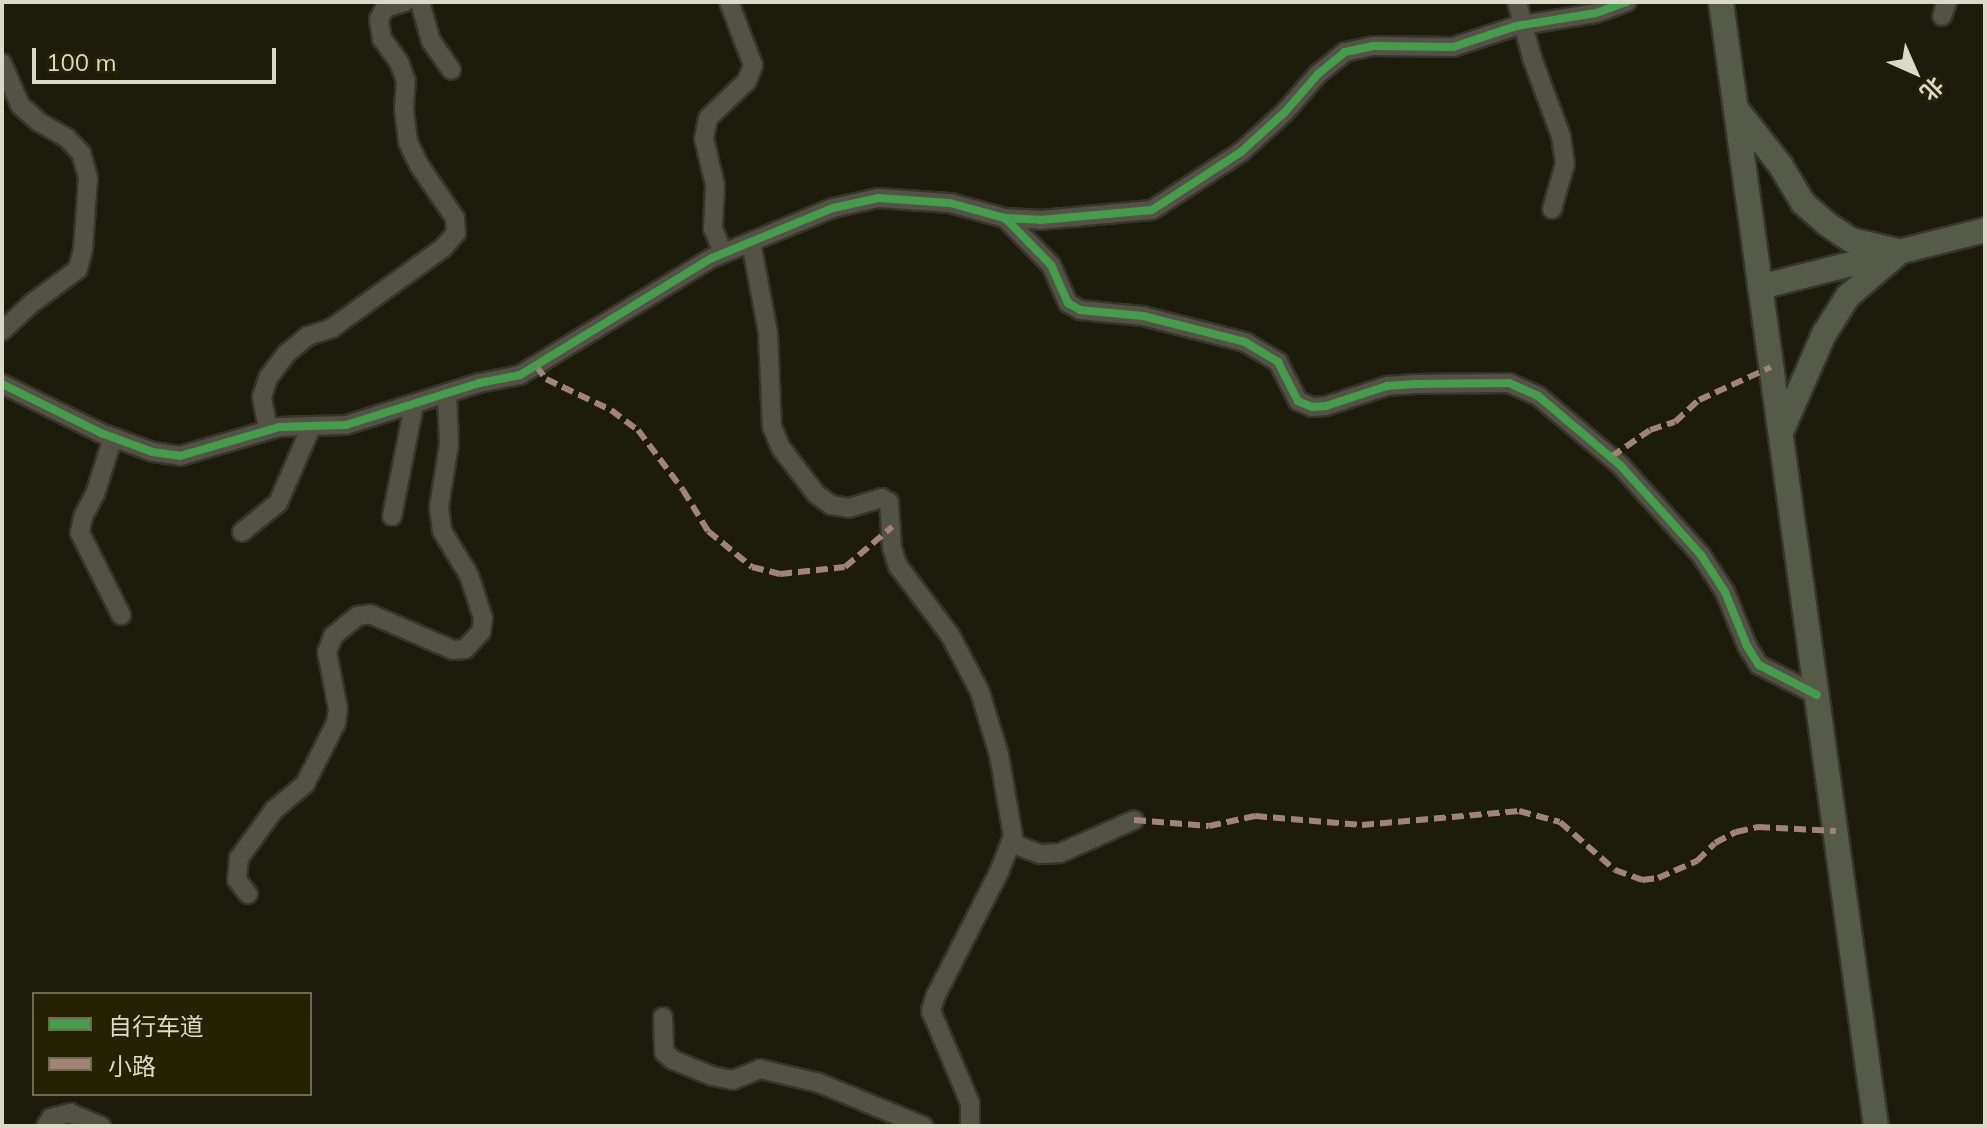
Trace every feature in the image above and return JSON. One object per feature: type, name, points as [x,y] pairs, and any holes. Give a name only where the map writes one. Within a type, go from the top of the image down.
[{"type":"main road","points":[[1721,2],[1876,1126]]},
{"type":"main road","points":[[1735,109],[1781,166],[1803,203],[1827,224],[1851,240],[1900,252]]},
{"type":"main road","points":[[1760,287],[1985,230]]},
{"type":"main road","points":[[1781,434],[1798,387],[1848,296],[1900,252]]},
{"type":"street","points":[[268,429],[262,397],[268,378],[287,353],[308,336],[332,328],[443,248],[456,233],[455,218],[419,165],[408,142],[404,108],[406,81],[399,62],[382,39],[379,19],[385,8],[405,2]]},
{"type":"street","points":[[420,2],[431,41],[451,70]]},
{"type":"street","points":[[723,253],[713,228],[715,185],[704,139],[708,118],[747,81],[753,65],[729,2]]},
{"type":"street","points":[[1517,2],[1532,58],[1561,136],[1565,164],[1552,209]]},
{"type":"street","points":[[2,384],[113,437],[153,452],[180,456],[268,429],[346,425],[479,383],[520,375],[676,278],[723,253],[833,208],[878,198],[950,203],[1005,218],[1040,220],[1152,210],[1241,152],[1285,112],[1318,74],[1345,52],[1373,46],[1453,47],[1525,26],[1596,13],[1627,2]]},
{"type":"street","points":[[2,63],[20,105],[74,145],[81,153],[88,178],[83,249],[78,269],[32,303],[2,331]]},
{"type":"street","points":[[1005,218],[1051,265],[1068,303],[1080,310],[1143,316],[1245,342],[1278,362],[1298,401],[1312,407],[1326,406],[1387,386],[1415,384],[1509,383],[1538,396],[1620,465],[1701,555],[1725,592],[1747,646],[1759,665],[1817,695]]},
{"type":"street","points":[[751,242],[768,333],[772,427],[776,438],[816,494],[831,505],[849,508],[882,498],[889,502],[892,548],[898,566],[950,635],[980,692],[999,755],[1013,836],[931,1011],[970,1103],[970,1126]]},
{"type":"street","points":[[248,894],[237,880],[239,858],[274,810],[305,784],[336,723],[338,709],[327,652],[343,625],[358,616],[370,614],[453,650],[465,649],[481,632],[483,618],[469,575],[442,531],[439,507],[449,444],[447,395]]},
{"type":"street","points":[[392,516],[414,405]]},
{"type":"street","points":[[242,532],[278,503],[311,427]]},
{"type":"street","points":[[113,437],[80,533],[121,615]]},
{"type":"street","points":[[1011,843],[1040,854],[1060,853],[1134,820]]},
{"type":"street","points":[[663,1017],[664,1052],[673,1060],[733,1080],[760,1069],[819,1083],[923,1126]]},
{"type":"street","points":[[46,1126],[51,1118],[70,1113],[101,1126]]},
{"type":"marked path","points":[[536,366],[546,379],[611,410],[638,430],[683,490],[708,531],[752,567],[780,574],[845,567],[892,527]]},
{"type":"marked path","points":[[1611,457],[1650,430],[1675,422],[1699,400],[1771,367]]},
{"type":"marked path","points":[[1134,820],[1209,826],[1255,816],[1362,825],[1519,811],[1560,822],[1615,870],[1642,880],[1658,878],[1697,861],[1715,843],[1736,832],[1758,827],[1836,831]]},
{"type":"cycle path","points":[[2,384],[101,433],[153,452],[180,456],[279,427],[346,425],[479,383],[520,375],[712,258],[833,208],[878,198],[950,203],[1005,218],[1040,220],[1152,210],[1241,152],[1285,112],[1318,74],[1345,52],[1373,46],[1453,47],[1516,26],[1596,13],[1627,2]]},
{"type":"cycle path","points":[[1005,218],[1051,265],[1068,303],[1080,310],[1143,316],[1245,342],[1278,362],[1298,401],[1312,407],[1326,406],[1387,386],[1415,384],[1509,383],[1538,396],[1620,465],[1701,555],[1725,592],[1747,646],[1759,665],[1817,695]]}]
